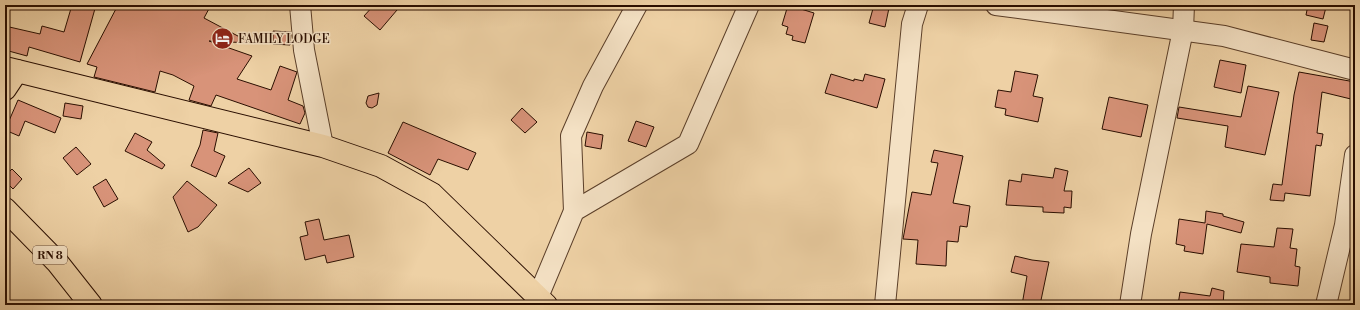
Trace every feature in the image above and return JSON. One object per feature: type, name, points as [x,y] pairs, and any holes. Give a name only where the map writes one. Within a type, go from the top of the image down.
[{"type":"main road","points":[[5,89],[11,70],[323,146],[381,166],[432,194],[542,301]]},
{"type":"main road","name":"RN 8","points":[[5,209],[57,262],[91,305]]},
{"type":"street","points":[[300,5],[304,50],[323,146]]},
{"type":"street","points":[[542,301],[574,211],[571,136],[593,86],[637,5]]},
{"type":"street","points":[[574,211],[688,144],[749,5]]},
{"type":"street","points":[[885,305],[912,24],[918,5]]},
{"type":"street","points":[[996,5],[1067,10],[1224,36],[1355,70]]},
{"type":"street","points":[[1130,305],[1141,234],[1183,30],[1184,5]]},
{"type":"street","points":[[1326,305],[1350,226],[1355,155]]},
{"type":"building","points":[[72,5],[96,5],[80,62],[29,47],[27,56],[5,50],[5,26],[40,34],[42,26],[64,32]]},
{"type":"building","points":[[118,5],[211,5],[204,18],[251,43],[209,41],[252,56],[237,79],[271,90],[280,66],[297,72],[288,100],[303,106],[305,113],[300,124],[216,95],[211,106],[189,100],[194,86],[173,75],[160,71],[155,92],[94,77],[97,67],[87,64]]},
{"type":"building","points":[[374,5],[390,5],[397,10],[380,30],[364,16]]},
{"type":"building","points":[[788,5],[814,13],[805,43],[792,40],[793,36],[786,34],[788,27],[782,25]]},
{"type":"building","points":[[874,5],[889,8],[885,27],[869,23]]},
{"type":"building","points":[[1308,5],[1326,7],[1323,19],[1306,15]]},
{"type":"building","points":[[1314,23],[1328,26],[1324,42],[1311,40]]},
{"type":"building","points":[[273,31],[291,32],[290,45],[273,44]]},
{"type":"building","points":[[1220,60],[1246,65],[1241,93],[1214,87]]},
{"type":"building","points":[[1015,71],[1038,75],[1033,96],[1043,98],[1038,122],[1005,115],[1006,109],[995,107],[998,90],[1011,92]]},
{"type":"building","points":[[1299,72],[1355,82],[1355,100],[1322,92],[1317,133],[1323,134],[1321,146],[1316,145],[1310,196],[1285,193],[1284,201],[1270,200],[1273,184],[1282,185],[1294,95]]},
{"type":"building","points":[[831,74],[854,81],[854,79],[863,81],[865,74],[885,79],[877,108],[825,93]]},
{"type":"building","points":[[1248,86],[1279,92],[1265,155],[1225,147],[1228,126],[1177,118],[1179,107],[1241,117]]},
{"type":"building","points":[[379,93],[377,105],[372,108],[368,107],[366,103],[368,96]]},
{"type":"building","points":[[1109,97],[1148,105],[1141,137],[1102,129]]},
{"type":"building","points":[[18,100],[61,118],[55,133],[25,121],[19,136],[5,130]]},
{"type":"building","points":[[65,103],[83,106],[81,119],[63,116]]},
{"type":"building","points":[[522,108],[537,122],[525,133],[511,120]]},
{"type":"building","points":[[636,121],[654,127],[646,147],[628,141]]},
{"type":"building","points":[[403,122],[476,153],[468,170],[438,159],[430,175],[388,153]]},
{"type":"building","points":[[203,130],[218,133],[214,151],[225,156],[216,177],[191,166],[200,145]]},
{"type":"building","points":[[587,132],[603,135],[601,149],[585,146]]},
{"type":"building","points":[[135,133],[152,142],[147,150],[165,165],[162,169],[125,151]]},
{"type":"building","points":[[76,147],[91,164],[77,175],[63,158]]},
{"type":"building","points":[[934,150],[963,156],[953,203],[970,206],[967,227],[960,226],[958,242],[947,241],[946,266],[916,264],[918,240],[903,239],[912,192],[931,195],[938,163],[931,162]]},
{"type":"building","points":[[249,168],[261,183],[248,192],[228,183]]},
{"type":"building","points":[[1055,168],[1068,171],[1064,191],[1072,191],[1071,208],[1064,207],[1064,213],[1043,212],[1043,207],[1006,205],[1009,180],[1021,182],[1022,174],[1053,178]]},
{"type":"building","points":[[12,169],[22,179],[13,189],[5,181],[5,176]]},
{"type":"building","points":[[106,179],[118,199],[104,207],[93,187]]},
{"type":"building","points":[[187,181],[217,205],[198,227],[188,232],[173,197]]},
{"type":"building","points":[[1206,211],[1223,214],[1223,216],[1244,222],[1241,233],[1207,224],[1203,254],[1184,251],[1185,246],[1176,244],[1179,219],[1205,223]]},
{"type":"building","points":[[319,219],[324,240],[349,235],[354,257],[327,263],[325,255],[305,260],[300,237],[308,235],[305,222]]},
{"type":"building","points":[[1277,228],[1293,229],[1290,248],[1297,249],[1295,266],[1300,267],[1298,286],[1270,283],[1270,277],[1237,272],[1241,244],[1274,247]]},
{"type":"building","points":[[1015,256],[1049,262],[1040,305],[1022,305],[1027,276],[1011,272]]},
{"type":"building","points":[[1212,288],[1224,291],[1223,305],[1178,305],[1180,292],[1210,296]]},
{"type":"place","name":"FAMILY LODGE","points":[[223,39]]}]
